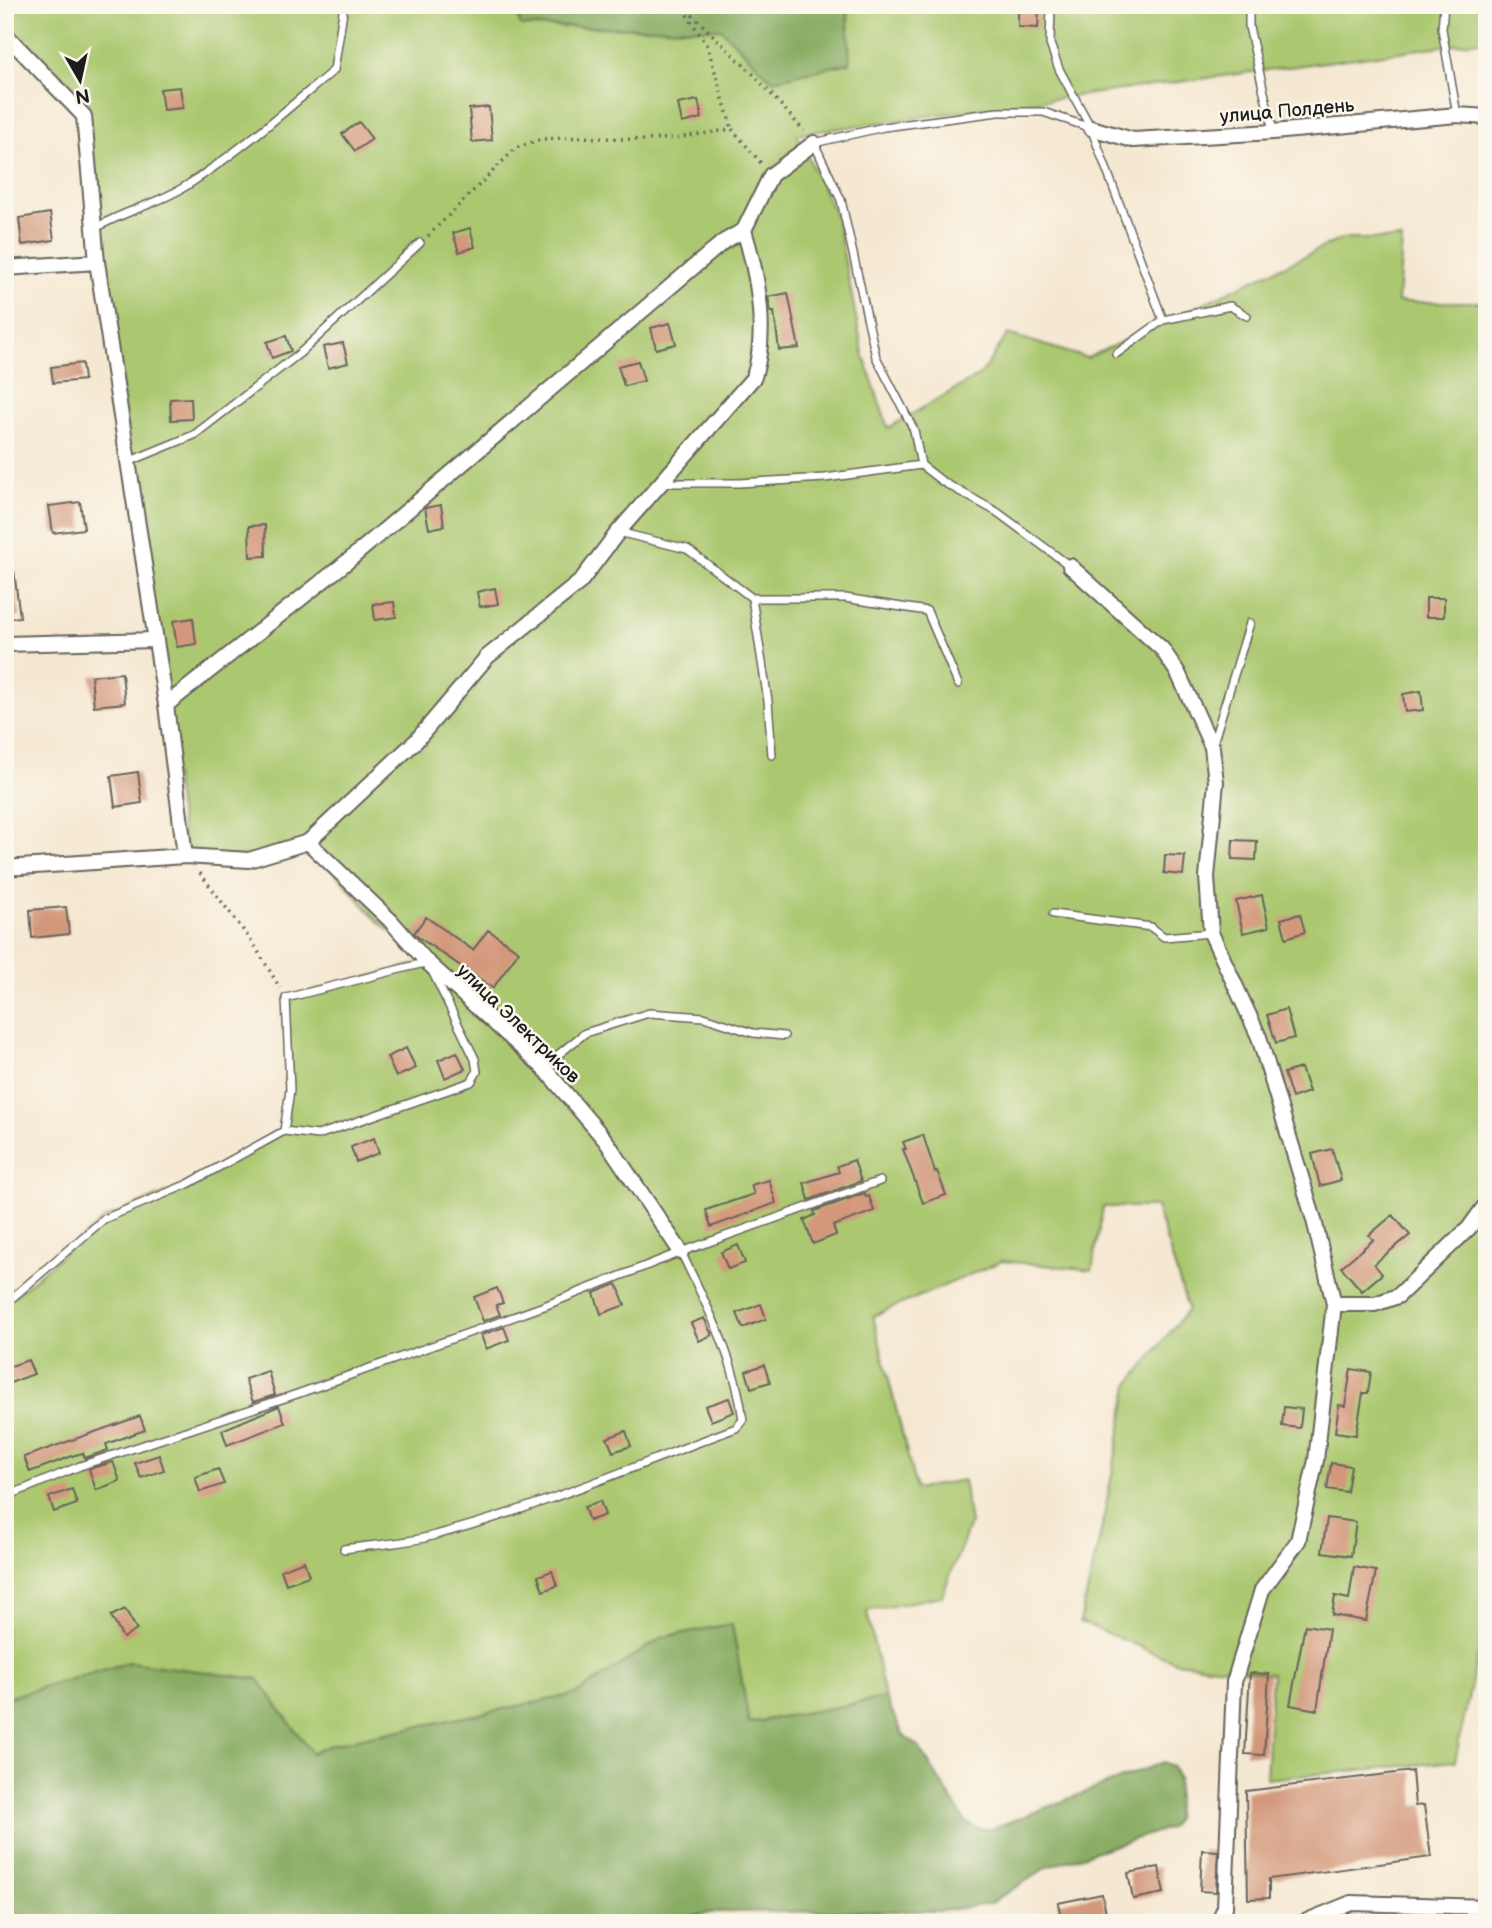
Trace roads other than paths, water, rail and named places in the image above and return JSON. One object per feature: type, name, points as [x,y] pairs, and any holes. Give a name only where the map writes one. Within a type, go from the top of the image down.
[{"type":"street","points":[[5,34],[84,116],[97,262],[166,705],[185,856]]},
{"type":"street","name":"улица Полдень","points":[[1091,128],[1133,140],[1273,132],[1457,115],[1487,117]]},
{"type":"street","points":[[166,705],[348,561],[723,242],[744,230],[771,175],[814,143]]},
{"type":"street","points":[[5,867],[185,856],[249,860],[308,842],[416,741],[487,657],[580,582],[618,531],[754,377],[761,338],[754,263],[744,230]]},
{"type":"street","points":[[5,268],[97,262]]},
{"type":"street","points":[[1070,566],[1163,649],[1178,673],[1212,747],[1216,782],[1207,877],[1211,933],[1259,1037],[1314,1220],[1334,1304],[1316,1460],[1298,1541],[1262,1590],[1234,1682],[1225,1907],[1218,1923]]},
{"type":"street","points":[[5,644],[155,640]]},
{"type":"street","name":"улица Электриков","points":[[308,842],[390,920],[428,962],[543,1067],[606,1141],[681,1252]]},
{"type":"street","points":[[1334,1304],[1374,1304],[1398,1296],[1469,1228],[1487,1203]]},
{"type":"street","points":[[1302,1923],[1351,1903],[1487,1907]]},
{"type":"lane","points":[[93,230],[108,220],[183,188],[233,154],[334,70],[344,5]]},
{"type":"lane","points":[[1051,5],[1050,44],[1059,69],[1091,128],[1163,320]]},
{"type":"lane","points":[[1249,5],[1249,27],[1273,132]]},
{"type":"lane","points":[[1444,5],[1443,29],[1457,115]]},
{"type":"lane","points":[[1070,566],[997,512],[943,482],[921,465],[914,430],[876,357],[841,200],[814,143],[884,127],[998,112],[1043,111],[1091,128]]},
{"type":"lane","points":[[127,463],[194,435],[300,353],[420,243]]},
{"type":"lane","points":[[1116,354],[1163,320],[1230,306],[1247,316]]},
{"type":"lane","points":[[661,483],[739,483],[825,478],[921,465]]},
{"type":"lane","points":[[618,531],[687,550],[752,598],[845,598],[927,611],[958,684]]},
{"type":"lane","points":[[752,598],[768,701],[772,755]]},
{"type":"lane","points":[[1212,747],[1250,623]]},
{"type":"lane","points":[[1053,914],[1151,927],[1164,937],[1211,933]]},
{"type":"lane","points":[[5,1304],[104,1219],[188,1184],[284,1131],[318,1135],[471,1082],[477,1072],[475,1059],[428,962],[286,998],[290,1090],[284,1131]]},
{"type":"lane","points":[[543,1067],[585,1033],[649,1013],[704,1017],[752,1033],[784,1036]]},
{"type":"lane","points":[[5,1497],[80,1466],[297,1394],[531,1311],[681,1252],[880,1181]]},
{"type":"lane","points":[[344,1549],[425,1538],[479,1522],[736,1428],[743,1420],[740,1395],[718,1330],[681,1252]]}]
